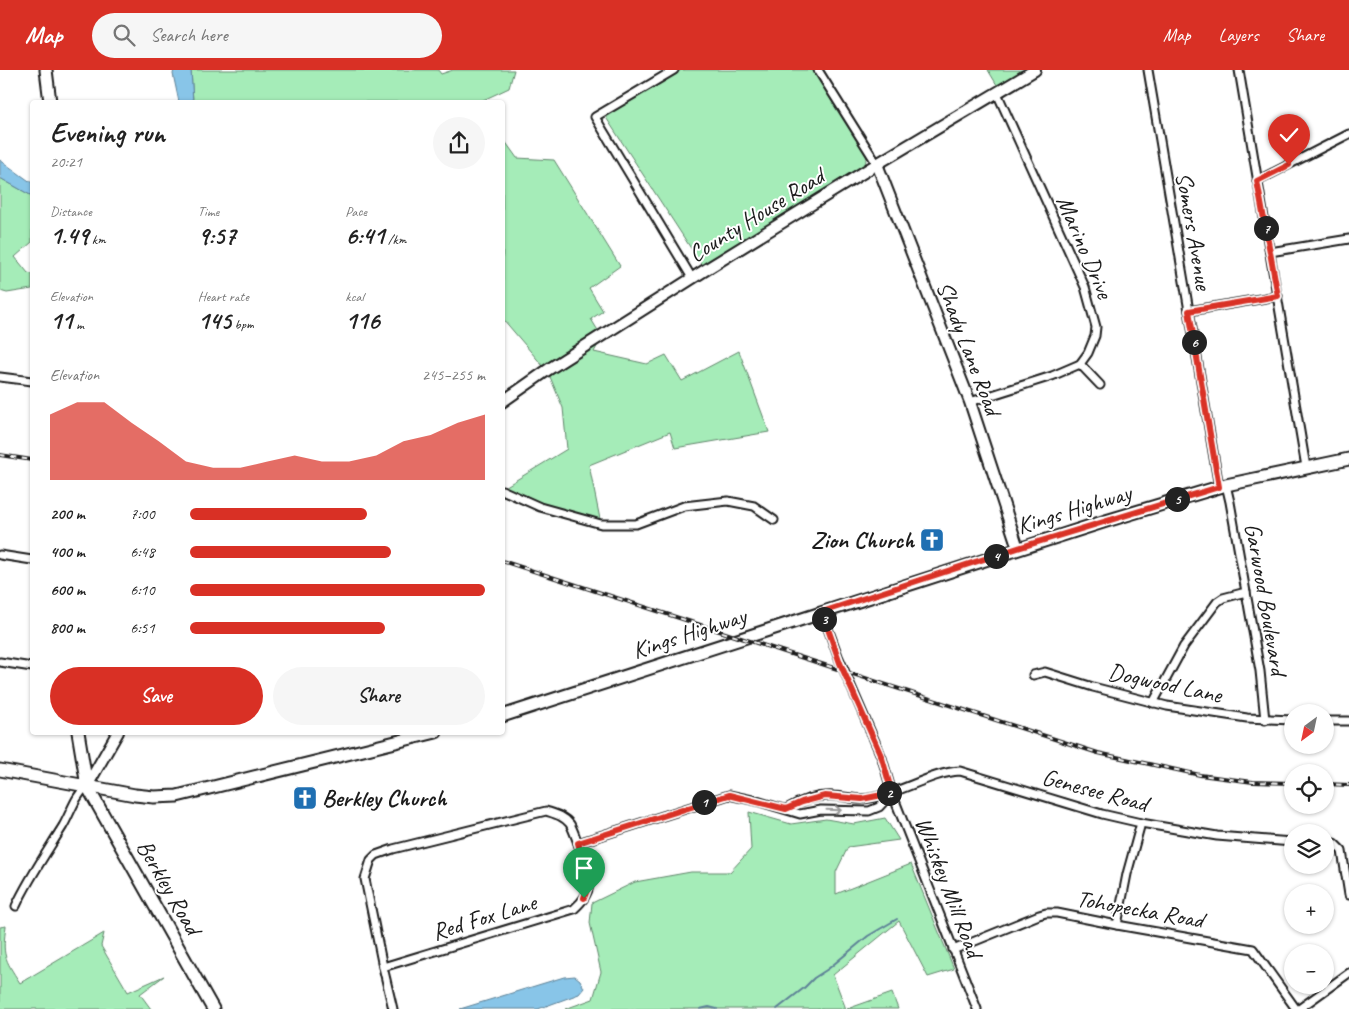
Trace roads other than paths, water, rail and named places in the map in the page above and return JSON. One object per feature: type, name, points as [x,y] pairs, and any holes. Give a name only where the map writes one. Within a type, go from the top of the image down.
[{"type":"main road","points":[[46,70],[50,100]]},
{"type":"main road","name":"Kings Highway","points":[[505,715],[1018,548],[1222,486],[1349,459]]},
{"type":"main road","points":[[78,735],[87,786]]},
{"type":"main road","points":[[0,770],[144,796],[177,796],[424,735]]},
{"type":"main road","name":"Berkley Road","points":[[87,786],[213,1009]]},
{"type":"street","points":[[674,70],[595,117],[692,278]]},
{"type":"street","points":[[818,70],[877,164]]},
{"type":"street","name":"County House Road","points":[[505,400],[549,369],[692,278],[877,164],[1035,70]]},
{"type":"street","name":"Somers Avenue","points":[[1148,70],[1189,311],[1222,486]]},
{"type":"street","points":[[1239,70],[1306,467]]},
{"type":"street","name":"Marino Drive","points":[[998,93],[1085,287],[1096,327],[1095,336],[1088,353],[1080,364]]},
{"type":"street","points":[[1257,181],[1349,134]]},
{"type":"street","name":"Shady Lane Road","points":[[877,164],[970,402],[1018,548]]},
{"type":"street","points":[[1270,252],[1349,238]]},
{"type":"street","points":[[1189,311],[1278,296]]},
{"type":"street","points":[[970,402],[1052,376],[1080,364],[1100,385]]},
{"type":"street","points":[[0,378],[30,381]]},
{"type":"street","name":"Garwood Boulevard","points":[[1222,486],[1230,502],[1260,671],[1265,720]]},
{"type":"street","points":[[505,491],[540,507],[601,524],[636,524],[684,506],[728,501],[754,506],[774,520]]},
{"type":"street","points":[[0,555],[30,560]]},
{"type":"street","points":[[1154,703],[1184,646],[1217,602],[1223,598],[1246,592]]},
{"type":"street","name":"Whiskey Mill Road","points":[[822,612],[840,663],[882,758],[892,793],[977,1009]]},
{"type":"street","points":[[0,662],[30,667]]},
{"type":"street","name":"Dogwood Lane","points":[[1033,675],[1045,672],[1154,703],[1206,713],[1265,720],[1284,720]]},
{"type":"street","points":[[1334,721],[1349,721]]},
{"type":"street","points":[[16,906],[23,891],[64,824],[78,796],[87,786],[116,735]]},
{"type":"street","name":"Genesee Road","points":[[892,793],[949,772],[965,772],[1102,814],[1218,836],[1284,841]]},
{"type":"street","points":[[786,809],[802,802],[825,796],[862,799],[892,793]]},
{"type":"street","points":[[578,843],[729,795],[800,814],[821,810],[869,811],[880,808],[892,793]]},
{"type":"street","name":"Red Fox Lane","points":[[383,967],[574,909],[584,898],[590,881],[570,823],[560,815],[546,811],[393,849],[376,855],[371,860],[365,879],[383,967],[393,1009]]},
{"type":"street","points":[[1116,925],[1141,822]]},
{"type":"street","points":[[1334,843],[1342,852],[1349,895]]},
{"type":"street","name":"Tohopecka Road","points":[[953,950],[1046,913],[1057,913],[1253,949],[1297,1009]]},
{"type":"street","points":[[1297,1009],[1349,973]]},
{"type":"water","points":[[174,70],[191,70],[193,100],[179,100],[173,74]]},
{"type":"water","points":[[0,160],[30,182],[30,195],[0,178]]},
{"type":"water","points":[[575,976],[580,980],[584,988],[579,994],[538,1009],[460,1009],[564,977]]},
{"type":"waterway","points":[[777,1009],[868,936],[897,919]]},
{"type":"waterway","points":[[700,1009],[709,1007],[717,1009]]},
{"type":"railway","points":[[0,455],[30,460]]},
{"type":"railway","points":[[505,562],[1098,753],[1200,775],[1253,782],[1284,783]]},
{"type":"railway","points":[[1334,784],[1349,785]]},
{"type":"place","name":"Zion Church","points":[[932,540]]},
{"type":"place","name":"Berkley Church","points":[[305,798]]}]
